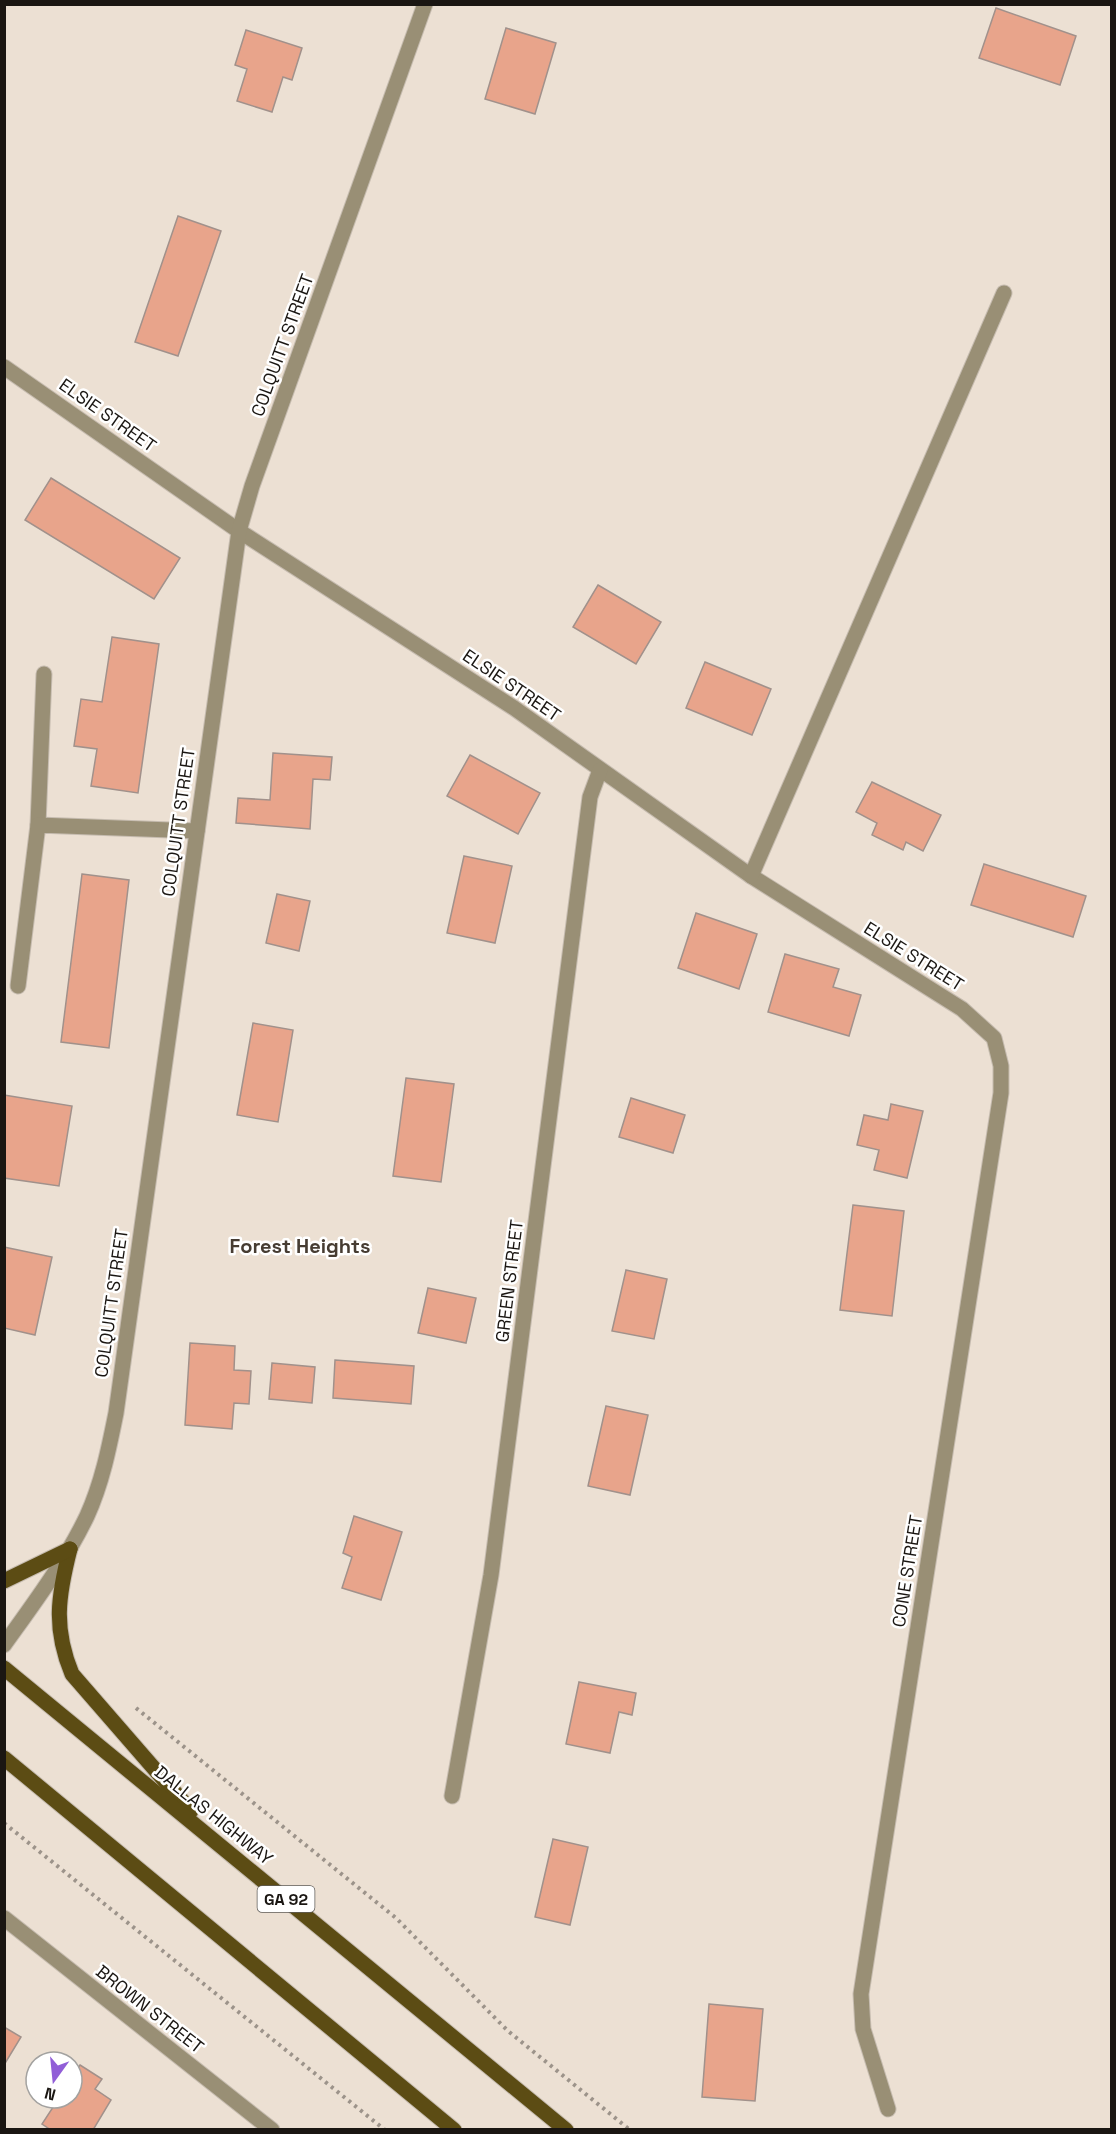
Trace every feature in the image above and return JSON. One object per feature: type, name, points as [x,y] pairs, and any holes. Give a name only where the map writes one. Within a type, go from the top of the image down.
[{"type":"main road","points":[[4,1581],[69,1549]]},
{"type":"main road","points":[[69,1549],[59,1593],[58,1624],[63,1654],[72,1674],[218,1843]]},
{"type":"main road","name":"DALLAS HIGHWAY","points":[[4,1668],[566,2130]]},
{"type":"main road","points":[[4,1758],[454,2130]]},
{"type":"street","name":"COLQUITT STREET","points":[[4,1645],[48,1585],[69,1549],[88,1515],[104,1468],[116,1413],[239,531],[252,486],[425,4]]},
{"type":"street","points":[[751,876],[1004,293]]},
{"type":"street","name":"ELSIE STREET","points":[[4,367],[239,531],[514,708],[751,876],[962,1009],[994,1038]]},
{"type":"street","points":[[18,986],[38,825],[44,674]]},
{"type":"street","name":"GREEN STREET","points":[[452,1796],[491,1575],[589,809],[600,770]]},
{"type":"street","points":[[38,825],[197,831]]},
{"type":"street","name":"CONE STREET","points":[[888,2109],[863,2029],[861,1994],[1001,1093],[1001,1066],[994,1038]]},
{"type":"street","name":"BROWN STREET","points":[[4,1918],[272,2130]]},
{"type":"path","points":[[134,1706],[396,1918],[508,2031],[630,2130]]},
{"type":"path","points":[[4,1823],[385,2130]]},
{"type":"building","points":[[996,8],[1076,36],[1060,85],[979,58]]},
{"type":"building","points":[[506,28],[556,43],[535,114],[485,99]]},
{"type":"building","points":[[246,30],[302,48],[292,80],[283,77],[272,112],[237,101],[247,69],[235,65]]},
{"type":"building","points":[[178,216],[221,231],[178,356],[135,342]]},
{"type":"building","points":[[51,478],[180,558],[154,599],[25,520]]},
{"type":"building","points":[[598,585],[661,622],[636,664],[573,627]]},
{"type":"building","points":[[112,637],[159,644],[138,793],[91,786],[97,749],[74,746],[81,699],[102,702]]},
{"type":"building","points":[[705,662],[771,689],[752,735],[686,708]]},
{"type":"building","points":[[273,753],[332,757],[330,780],[313,779],[310,829],[236,823],[238,798],[270,800]]},
{"type":"building","points":[[470,755],[540,793],[518,834],[447,796]]},
{"type":"building","points":[[872,782],[941,815],[923,851],[906,842],[903,850],[872,835],[877,823],[856,812]]},
{"type":"building","points":[[464,856],[512,866],[495,943],[447,933]]},
{"type":"building","points":[[984,864],[1086,896],[1073,937],[971,905]]},
{"type":"building","points":[[82,874],[129,880],[109,1048],[61,1042]]},
{"type":"building","points":[[277,894],[310,901],[299,951],[266,943]]},
{"type":"building","points":[[696,913],[757,934],[739,989],[678,968]]},
{"type":"building","points":[[785,954],[839,969],[833,987],[861,995],[849,1036],[768,1012]]},
{"type":"building","points":[[253,1023],[293,1030],[278,1122],[237,1115]]},
{"type":"building","points":[[406,1078],[454,1084],[441,1182],[393,1176]]},
{"type":"building","points":[[4,1095],[72,1106],[59,1186],[4,1178]]},
{"type":"building","points":[[631,1098],[685,1115],[673,1153],[619,1137]]},
{"type":"building","points":[[891,1104],[923,1111],[907,1178],[874,1170],[879,1150],[857,1145],[864,1115],[888,1120]]},
{"type":"building","points":[[853,1205],[904,1211],[892,1316],[840,1310]]},
{"type":"building","points":[[4,1247],[52,1257],[35,1335],[4,1328]]},
{"type":"building","points":[[626,1270],[667,1279],[654,1339],[612,1331]]},
{"type":"building","points":[[428,1288],[476,1298],[466,1343],[418,1333]]},
{"type":"building","points":[[190,1343],[235,1346],[234,1370],[251,1371],[249,1404],[234,1403],[232,1429],[185,1425]]},
{"type":"building","points":[[335,1360],[414,1366],[411,1404],[333,1398]]},
{"type":"building","points":[[272,1363],[315,1367],[312,1403],[269,1399]]},
{"type":"building","points":[[606,1406],[648,1415],[630,1495],[588,1486]]},
{"type":"building","points":[[354,1516],[402,1532],[381,1600],[342,1588],[352,1557],[343,1553]]},
{"type":"building","points":[[579,1682],[636,1693],[632,1715],[619,1712],[610,1753],[566,1744]]},
{"type":"building","points":[[553,1839],[588,1847],[570,1925],[535,1917]]},
{"type":"building","points":[[709,2004],[763,2009],[755,2101],[702,2097]]},
{"type":"building","points":[[4,2027],[21,2037],[4,2065]]},
{"type":"building","points":[[84,2068],[102,2079],[95,2089],[111,2100],[93,2130],[51,2130],[42,2124],[51,2110],[84,2110]]},
{"type":"district","name":"Forest Heights","points":[[300,1246]]}]
